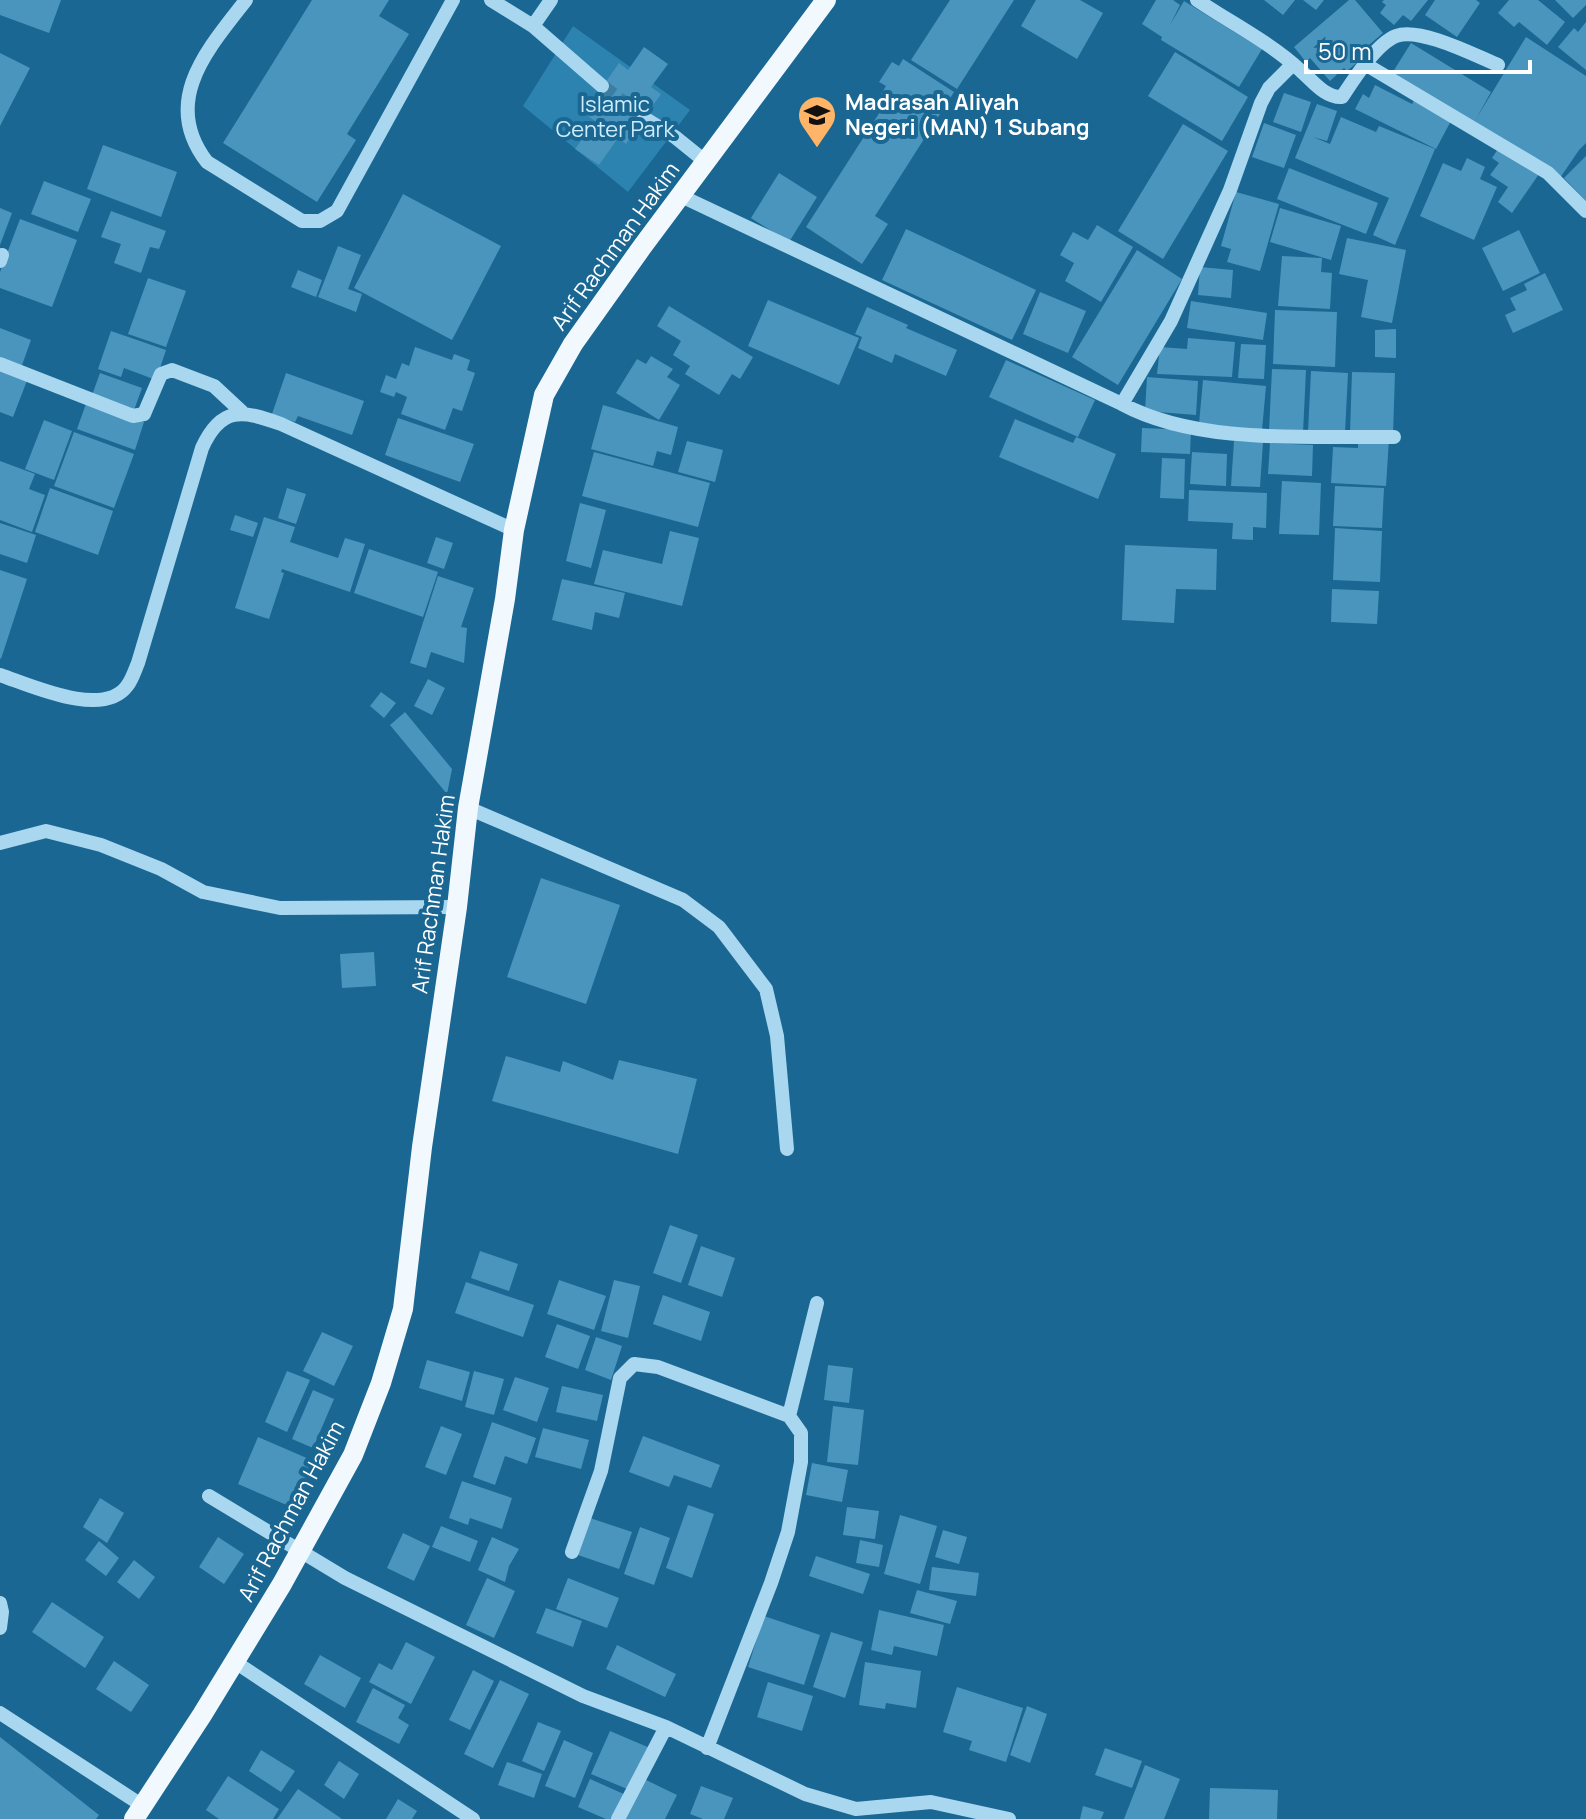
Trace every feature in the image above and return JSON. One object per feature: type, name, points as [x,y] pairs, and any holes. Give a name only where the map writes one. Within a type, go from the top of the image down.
[{"type":"main road","name":"Arif Rachman Hakim","points":[[138,1812],[235,1662],[353,1455],[381,1383],[399,1324],[468,808],[514,530],[544,395],[573,344],[826,0]]},
{"type":"street","points":[[246,0],[210,46],[189,87],[188,128],[196,148],[207,162],[302,221],[320,221],[337,211],[453,0]]},
{"type":"street","points":[[491,0],[533,26],[602,86]]},
{"type":"street","points":[[533,26],[551,0]]},
{"type":"street","points":[[1197,0],[1293,64],[1329,96],[1338,98],[1342,97],[1365,64],[1392,38],[1409,34],[1498,65]]},
{"type":"street","points":[[1122,404],[1171,321],[1230,190],[1261,103],[1269,88],[1293,64]]},
{"type":"street","points":[[1365,64],[1548,173],[1586,211]]},
{"type":"street","points":[[644,118],[675,137],[706,162]]},
{"type":"street","points":[[681,196],[1163,422],[1245,434],[1394,437]]},
{"type":"street","points":[[0,364],[133,416],[144,414],[161,374],[172,370],[214,386],[242,412],[281,424],[514,530]]},
{"type":"street","points":[[0,675],[83,701],[115,696],[127,687],[138,663],[202,448],[210,431],[220,421],[242,412]]},
{"type":"street","points":[[468,808],[683,900],[719,927],[766,989],[777,1036],[787,1149]]},
{"type":"street","points":[[0,843],[46,831],[101,845],[161,869],[203,892],[280,908],[457,907]]},
{"type":"street","points":[[789,1416],[817,1303]]},
{"type":"street","points":[[572,1552],[601,1471],[620,1378],[634,1364],[658,1367],[789,1416],[801,1433],[801,1462],[788,1532],[707,1748]]},
{"type":"street","points":[[209,1496],[345,1578],[583,1696],[666,1727],[805,1794],[856,1809],[931,1802],[974,1815],[1009,1819]]},
{"type":"street","points":[[0,1603],[0,1628]]},
{"type":"street","points":[[235,1662],[473,1819]]},
{"type":"street","points":[[0,1713],[138,1812]]},
{"type":"street","points":[[618,1819],[666,1727]]},
{"type":"green space","name":"Islamic Center Park","points":[[573,26],[690,110],[628,192],[523,106]]},
{"type":"building","points":[[0,0],[61,0],[49,33],[0,15]]},
{"type":"building","points":[[312,0],[389,0],[379,16],[409,34],[347,134],[356,140],[317,202],[223,143]]},
{"type":"building","points":[[950,0],[1014,0],[957,89],[911,60]]},
{"type":"building","points":[[1036,0],[1080,0],[1103,13],[1077,59],[1021,26]]},
{"type":"building","points":[[1156,0],[1173,0],[1180,5],[1170,25],[1184,1],[1262,49],[1239,87],[1161,40],[1162,37],[1142,24]]},
{"type":"building","points":[[1264,0],[1295,0],[1283,15]]},
{"type":"building","points":[[1303,0],[1324,0],[1316,10]]},
{"type":"building","points":[[1349,0],[1355,0],[1383,33],[1362,51],[1366,55],[1330,81],[1310,58],[1306,62],[1294,47]]},
{"type":"building","points":[[1428,0],[1411,21],[1403,15],[1394,25],[1380,13],[1386,5],[1382,2]]},
{"type":"building","points":[[1435,0],[1476,0],[1480,3],[1457,37],[1425,15]]},
{"type":"building","points":[[1509,0],[1538,0],[1565,22],[1547,45],[1519,22],[1514,27],[1498,13]]},
{"type":"building","points":[[1555,0],[1586,0],[1586,5],[1573,18]]},
{"type":"building","points":[[1586,22],[1586,70],[1558,47],[1574,28],[1578,32]]},
{"type":"building","points":[[1526,37],[1586,76],[1586,143],[1560,178],[1391,75],[1411,43],[1491,92],[1476,119]]},
{"type":"building","points":[[644,47],[668,64],[651,87],[661,94],[626,144],[618,138],[599,165],[575,149],[595,121],[584,113],[619,63],[628,70]]},
{"type":"building","points":[[1175,52],[1248,97],[1222,141],[1148,96]]},
{"type":"building","points":[[0,53],[30,68],[0,126]]},
{"type":"building","points":[[903,59],[954,92],[875,216],[888,224],[862,264],[806,227],[887,101],[880,96],[886,86],[879,82],[892,62],[899,66]]},
{"type":"building","points":[[1375,85],[1412,104],[1415,99],[1452,119],[1436,149],[1355,109],[1363,94],[1369,98]]},
{"type":"building","points":[[1284,93],[1311,102],[1301,132],[1273,122]]},
{"type":"building","points":[[1317,104],[1337,111],[1327,141],[1313,137],[1330,144],[1341,117],[1376,132],[1379,126],[1435,149],[1395,245],[1373,235],[1389,198],[1295,158]]},
{"type":"building","points":[[1264,123],[1296,135],[1284,168],[1252,157]]},
{"type":"building","points":[[1183,124],[1228,151],[1163,259],[1118,231]]},
{"type":"building","points":[[103,145],[177,172],[161,217],[87,189]]},
{"type":"building","points":[[1500,146],[1539,174],[1512,213],[1498,202],[1508,187],[1490,175],[1499,163],[1492,158]]},
{"type":"building","points":[[1586,156],[1586,201],[1564,178]]},
{"type":"building","points":[[1467,158],[1485,167],[1480,179],[1497,187],[1474,240],[1420,216],[1443,163],[1461,171]]},
{"type":"building","points":[[1289,168],[1378,203],[1366,234],[1277,199]]},
{"type":"building","points":[[779,173],[817,197],[789,242],[751,218]]},
{"type":"building","points":[[44,181],[91,199],[78,232],[31,214]]},
{"type":"building","points":[[1236,192],[1279,204],[1260,271],[1227,262],[1231,249],[1221,246]]},
{"type":"building","points":[[403,194],[501,246],[452,340],[354,288]]},
{"type":"building","points":[[0,208],[12,213],[0,245]]},
{"type":"building","points":[[1280,208],[1341,226],[1331,260],[1270,242]]},
{"type":"building","points":[[111,211],[166,231],[159,249],[150,247],[141,273],[114,263],[121,244],[101,237]]},
{"type":"building","points":[[20,219],[77,240],[52,307],[0,288],[0,272]]},
{"type":"building","points":[[1097,225],[1133,247],[1101,302],[1065,281],[1074,263],[1060,255],[1073,232],[1088,240]]},
{"type":"building","points":[[906,229],[1036,290],[1012,340],[882,280]]},
{"type":"building","points":[[1519,230],[1540,273],[1503,291],[1482,248]]},
{"type":"building","points":[[1347,238],[1406,250],[1392,323],[1361,317],[1368,280],[1339,274]]},
{"type":"building","points":[[338,246],[361,255],[348,289],[362,294],[356,312],[318,297]]},
{"type":"building","points":[[1137,250],[1182,279],[1118,385],[1072,357]]},
{"type":"building","points":[[1282,256],[1322,258],[1321,272],[1332,273],[1330,309],[1278,306]]},
{"type":"building","points":[[1200,267],[1233,270],[1231,298],[1198,295]]},
{"type":"building","points":[[298,270],[322,280],[316,297],[291,287]]},
{"type":"building","points":[[1545,273],[1563,310],[1513,333],[1505,315],[1516,310],[1510,298],[1527,290],[1524,284]]},
{"type":"building","points":[[148,278],[186,291],[166,347],[128,334]]},
{"type":"building","points":[[1040,292],[1086,311],[1068,353],[1023,334]]},
{"type":"building","points":[[768,300],[859,338],[839,385],[748,346]]},
{"type":"building","points":[[1191,301],[1267,313],[1263,340],[1187,328]]},
{"type":"building","points":[[669,306],[753,357],[740,379],[732,374],[719,395],[685,374],[690,366],[673,355],[681,341],[657,326]]},
{"type":"building","points":[[867,307],[957,350],[946,376],[895,354],[892,363],[858,348],[862,337],[855,334]]},
{"type":"building","points":[[1275,310],[1337,312],[1335,367],[1273,364]]},
{"type":"building","points":[[0,328],[31,340],[21,368],[0,360]]},
{"type":"building","points":[[1396,329],[1396,358],[1375,357],[1375,330]]},
{"type":"building","points":[[111,331],[166,350],[156,380],[124,368],[121,377],[98,369]]},
{"type":"building","points":[[1188,338],[1235,342],[1232,377],[1157,374],[1160,347],[1187,349]]},
{"type":"building","points":[[1241,344],[1266,345],[1264,379],[1238,378]]},
{"type":"building","points":[[415,347],[452,360],[454,354],[470,360],[467,370],[475,373],[462,411],[453,408],[445,430],[401,414],[407,397],[396,392],[394,397],[380,392],[386,375],[396,379],[402,363],[409,366]]},
{"type":"building","points":[[651,356],[673,369],[667,377],[680,385],[659,420],[616,393],[637,359],[646,364]]},
{"type":"building","points":[[1006,360],[1095,400],[1078,437],[989,397]]},
{"type":"building","points":[[0,368],[28,378],[13,417],[0,412]]},
{"type":"building","points":[[1272,369],[1306,370],[1303,433],[1269,431]]},
{"type":"building","points":[[1311,371],[1348,373],[1345,433],[1308,432]]},
{"type":"building","points":[[1352,372],[1395,373],[1393,435],[1350,433]]},
{"type":"building","points":[[100,373],[142,388],[133,413],[91,398]]},
{"type":"building","points":[[286,373],[364,401],[352,435],[298,416],[295,422],[272,414]]},
{"type":"building","points":[[1147,377],[1198,381],[1196,415],[1145,411]]},
{"type":"building","points":[[1203,380],[1266,386],[1262,430],[1199,424]]},
{"type":"building","points":[[87,401],[144,422],[135,450],[77,429]]},
{"type":"building","points":[[603,405],[678,427],[671,455],[657,451],[653,466],[591,449]]},
{"type":"building","points":[[398,418],[474,444],[460,482],[385,455]]},
{"type":"building","points":[[1015,419],[1073,443],[1076,437],[1116,454],[1098,499],[999,457]]},
{"type":"building","points":[[44,420],[72,431],[54,480],[25,469]]},
{"type":"building","points":[[1142,428],[1191,430],[1190,454],[1141,452]]},
{"type":"building","points":[[74,432],[134,454],[114,508],[54,486]]},
{"type":"building","points":[[1358,438],[1389,439],[1386,486],[1331,483],[1333,447],[1358,448]]},
{"type":"building","points":[[687,441],[723,450],[715,482],[678,472]]},
{"type":"building","points":[[1234,441],[1263,442],[1260,487],[1231,486]]},
{"type":"building","points":[[1270,443],[1313,445],[1312,476],[1268,474]]},
{"type":"building","points":[[594,452],[710,483],[698,527],[582,496]]},
{"type":"building","points":[[1192,452],[1227,454],[1226,486],[1190,484]]},
{"type":"building","points":[[1162,458],[1185,459],[1184,499],[1160,498]]},
{"type":"building","points":[[0,461],[35,474],[29,489],[45,495],[32,532],[0,520]]},
{"type":"building","points":[[1282,481],[1321,483],[1319,535],[1279,534]]},
{"type":"building","points":[[1335,486],[1384,488],[1382,528],[1333,526]]},
{"type":"building","points":[[50,488],[113,511],[98,555],[35,532]]},
{"type":"building","points":[[287,488],[306,494],[296,524],[278,518]]},
{"type":"building","points":[[1189,490],[1267,493],[1266,528],[1253,527],[1253,540],[1232,539],[1233,523],[1188,521]]},
{"type":"building","points":[[580,503],[606,510],[591,568],[566,561]]},
{"type":"building","points":[[235,515],[258,523],[253,537],[230,530]]},
{"type":"building","points":[[264,517],[295,527],[290,542],[338,558],[345,538],[365,544],[350,592],[282,569],[284,573],[269,619],[235,608]]},
{"type":"building","points":[[0,523],[36,535],[27,563],[0,554]]},
{"type":"building","points":[[1335,528],[1382,531],[1380,582],[1333,580]]},
{"type":"building","points":[[670,531],[699,538],[682,606],[594,584],[603,550],[662,564]]},
{"type":"building","points":[[436,537],[453,543],[444,569],[427,563]]},
{"type":"building","points":[[1125,545],[1217,549],[1216,590],[1176,589],[1174,623],[1122,620]]},
{"type":"building","points":[[369,549],[438,572],[423,617],[354,593]]},
{"type":"building","points":[[0,570],[27,579],[1,659],[0,658]]},
{"type":"building","points":[[438,576],[474,588],[461,627],[467,628],[464,663],[431,652],[426,668],[410,663]]},
{"type":"building","points":[[562,579],[625,593],[619,618],[595,612],[592,630],[552,620]]},
{"type":"building","points":[[1332,589],[1379,591],[1377,624],[1331,622]]},
{"type":"building","points":[[428,679],[445,688],[432,715],[414,706]]},
{"type":"building","points":[[381,692],[396,703],[384,718],[370,706]]},
{"type":"building","points":[[405,712],[452,769],[447,794],[390,725]]},
{"type":"building","points":[[541,878],[620,905],[586,1004],[507,977]]},
{"type":"building","points":[[374,952],[376,986],[342,988],[340,954]]},
{"type":"building","points":[[506,1056],[560,1072],[563,1061],[613,1080],[619,1060],[697,1079],[678,1154],[492,1101]]},
{"type":"building","points":[[670,1225],[698,1235],[681,1283],[653,1273]]},
{"type":"building","points":[[701,1246],[735,1258],[722,1297],[688,1285]]},
{"type":"building","points":[[480,1251],[518,1264],[509,1291],[471,1278]]},
{"type":"building","points":[[559,1280],[606,1296],[594,1330],[547,1314]]},
{"type":"building","points":[[614,1280],[640,1286],[628,1338],[601,1331]]},
{"type":"building","points":[[466,1282],[534,1305],[523,1337],[455,1313]]},
{"type":"building","points":[[663,1295],[710,1312],[701,1341],[653,1324]]},
{"type":"building","points":[[557,1324],[590,1336],[578,1369],[545,1357]]},
{"type":"building","points":[[322,1332],[353,1346],[334,1386],[303,1371]]},
{"type":"building","points":[[596,1337],[622,1346],[611,1380],[585,1370]]},
{"type":"building","points":[[427,1360],[470,1372],[462,1401],[419,1388]]},
{"type":"building","points":[[828,1365],[853,1368],[849,1403],[824,1400]]},
{"type":"building","points":[[287,1371],[310,1380],[287,1432],[265,1422]]},
{"type":"building","points":[[474,1371],[504,1379],[494,1415],[465,1407]]},
{"type":"building","points":[[515,1377],[549,1388],[537,1422],[503,1410]]},
{"type":"building","points":[[562,1386],[603,1395],[597,1421],[556,1412]]},
{"type":"building","points":[[313,1390],[334,1399],[313,1448],[292,1439]]},
{"type":"building","points":[[833,1406],[864,1410],[858,1465],[827,1462]]},
{"type":"building","points":[[492,1422],[536,1438],[527,1464],[505,1456],[495,1485],[473,1477]]},
{"type":"building","points":[[441,1426],[462,1434],[446,1475],[425,1467]]},
{"type":"building","points":[[543,1428],[589,1440],[581,1469],[535,1457]]},
{"type":"building","points":[[643,1436],[720,1465],[711,1488],[674,1475],[669,1487],[629,1472]]},
{"type":"building","points":[[258,1437],[316,1462],[296,1509],[238,1484]]},
{"type":"building","points":[[812,1463],[848,1470],[842,1502],[806,1495]]},
{"type":"building","points":[[462,1481],[512,1498],[502,1529],[470,1518],[468,1525],[449,1518]]},
{"type":"building","points":[[100,1498],[124,1513],[107,1543],[83,1527]]},
{"type":"building","points":[[688,1505],[714,1514],[692,1578],[666,1568]]},
{"type":"building","points":[[847,1507],[879,1511],[875,1539],[843,1535]]},
{"type":"building","points":[[900,1515],[937,1526],[920,1584],[884,1574]]},
{"type":"building","points":[[590,1518],[632,1532],[619,1569],[578,1555]]},
{"type":"building","points":[[441,1526],[478,1541],[470,1562],[432,1547]]},
{"type":"building","points":[[640,1527],[670,1538],[654,1585],[624,1574]]},
{"type":"building","points":[[943,1530],[967,1537],[959,1564],[935,1557]]},
{"type":"building","points":[[403,1533],[430,1546],[414,1581],[387,1568]]},
{"type":"building","points":[[218,1537],[244,1554],[224,1584],[199,1567]]},
{"type":"building","points":[[492,1537],[519,1549],[509,1566],[505,1582],[478,1570]]},
{"type":"building","points":[[860,1540],[883,1545],[879,1567],[856,1563]]},
{"type":"building","points":[[99,1541],[119,1558],[106,1576],[85,1560]]},
{"type":"building","points":[[816,1556],[870,1574],[863,1594],[809,1576]]},
{"type":"building","points":[[134,1560],[155,1577],[139,1599],[117,1582]]},
{"type":"building","points":[[932,1567],[979,1573],[976,1596],[929,1590]]},
{"type":"building","points":[[487,1578],[515,1591],[494,1638],[466,1625]]},
{"type":"building","points":[[568,1578],[619,1598],[607,1628],[556,1609]]},
{"type":"building","points":[[917,1590],[957,1601],[950,1624],[910,1613]]},
{"type":"building","points":[[52,1602],[104,1637],[85,1668],[32,1632]]},
{"type":"building","points":[[546,1608],[582,1621],[573,1647],[536,1633]]},
{"type":"building","points":[[879,1610],[944,1625],[937,1656],[894,1646],[892,1655],[871,1650]]},
{"type":"building","points":[[764,1616],[820,1635],[804,1685],[748,1667]]},
{"type":"building","points":[[831,1632],[863,1642],[845,1698],[813,1687]]},
{"type":"building","points":[[406,1642],[435,1657],[411,1704],[369,1682],[379,1663],[392,1670]]},
{"type":"building","points":[[617,1645],[676,1674],[665,1697],[606,1669]]},
{"type":"building","points":[[320,1655],[361,1678],[345,1708],[304,1684]]},
{"type":"building","points":[[114,1661],[149,1685],[131,1712],[96,1689]]},
{"type":"building","points":[[865,1662],[921,1671],[916,1708],[886,1703],[885,1709],[859,1705]]},
{"type":"building","points":[[473,1670],[494,1681],[470,1730],[449,1720]]},
{"type":"building","points":[[500,1680],[529,1694],[493,1768],[464,1754]]},
{"type":"building","points":[[768,1682],[813,1696],[802,1731],[757,1717]]},
{"type":"building","points":[[957,1687],[1023,1708],[1006,1762],[969,1750],[972,1741],[943,1732]]},
{"type":"building","points":[[373,1688],[405,1705],[398,1718],[409,1725],[399,1744],[356,1722]]},
{"type":"building","points":[[1027,1706],[1047,1714],[1030,1763],[1010,1755]]},
{"type":"building","points":[[538,1722],[561,1731],[544,1771],[522,1761]]},
{"type":"building","points":[[610,1731],[650,1748],[632,1791],[591,1774]]},
{"type":"building","points":[[0,1737],[99,1815],[96,1819],[0,1819]]},
{"type":"building","points":[[564,1740],[593,1753],[575,1798],[545,1786]]},
{"type":"building","points":[[1105,1748],[1142,1761],[1132,1788],[1095,1775]]},
{"type":"building","points":[[261,1750],[295,1771],[281,1792],[249,1771]]},
{"type":"building","points":[[339,1761],[359,1774],[344,1799],[324,1785]]},
{"type":"building","points":[[507,1762],[542,1774],[534,1798],[498,1785]]},
{"type":"building","points":[[1145,1765],[1180,1779],[1164,1819],[1124,1819]]},
{"type":"building","points":[[228,1776],[279,1809],[273,1819],[219,1819],[206,1810]]},
{"type":"building","points":[[590,1779],[626,1795],[617,1819],[606,1819],[578,1807]]},
{"type":"building","points":[[644,1779],[677,1795],[665,1819],[624,1819]]},
{"type":"building","points":[[701,1786],[733,1798],[724,1819],[703,1819],[690,1814]]},
{"type":"building","points":[[1210,1788],[1278,1790],[1277,1819],[1209,1819]]},
{"type":"building","points":[[298,1789],[342,1819],[277,1819]]},
{"type":"building","points":[[398,1799],[417,1811],[412,1819],[386,1819]]},
{"type":"building","points":[[1083,1806],[1104,1812],[1101,1819],[1080,1819]]},
{"type":"tunnel","points":[[602,86],[644,118]]},
{"type":"place","name":"Madrasah Aliyah Negeri (MAN) 1 Subang","points":[[817,149]]}]
